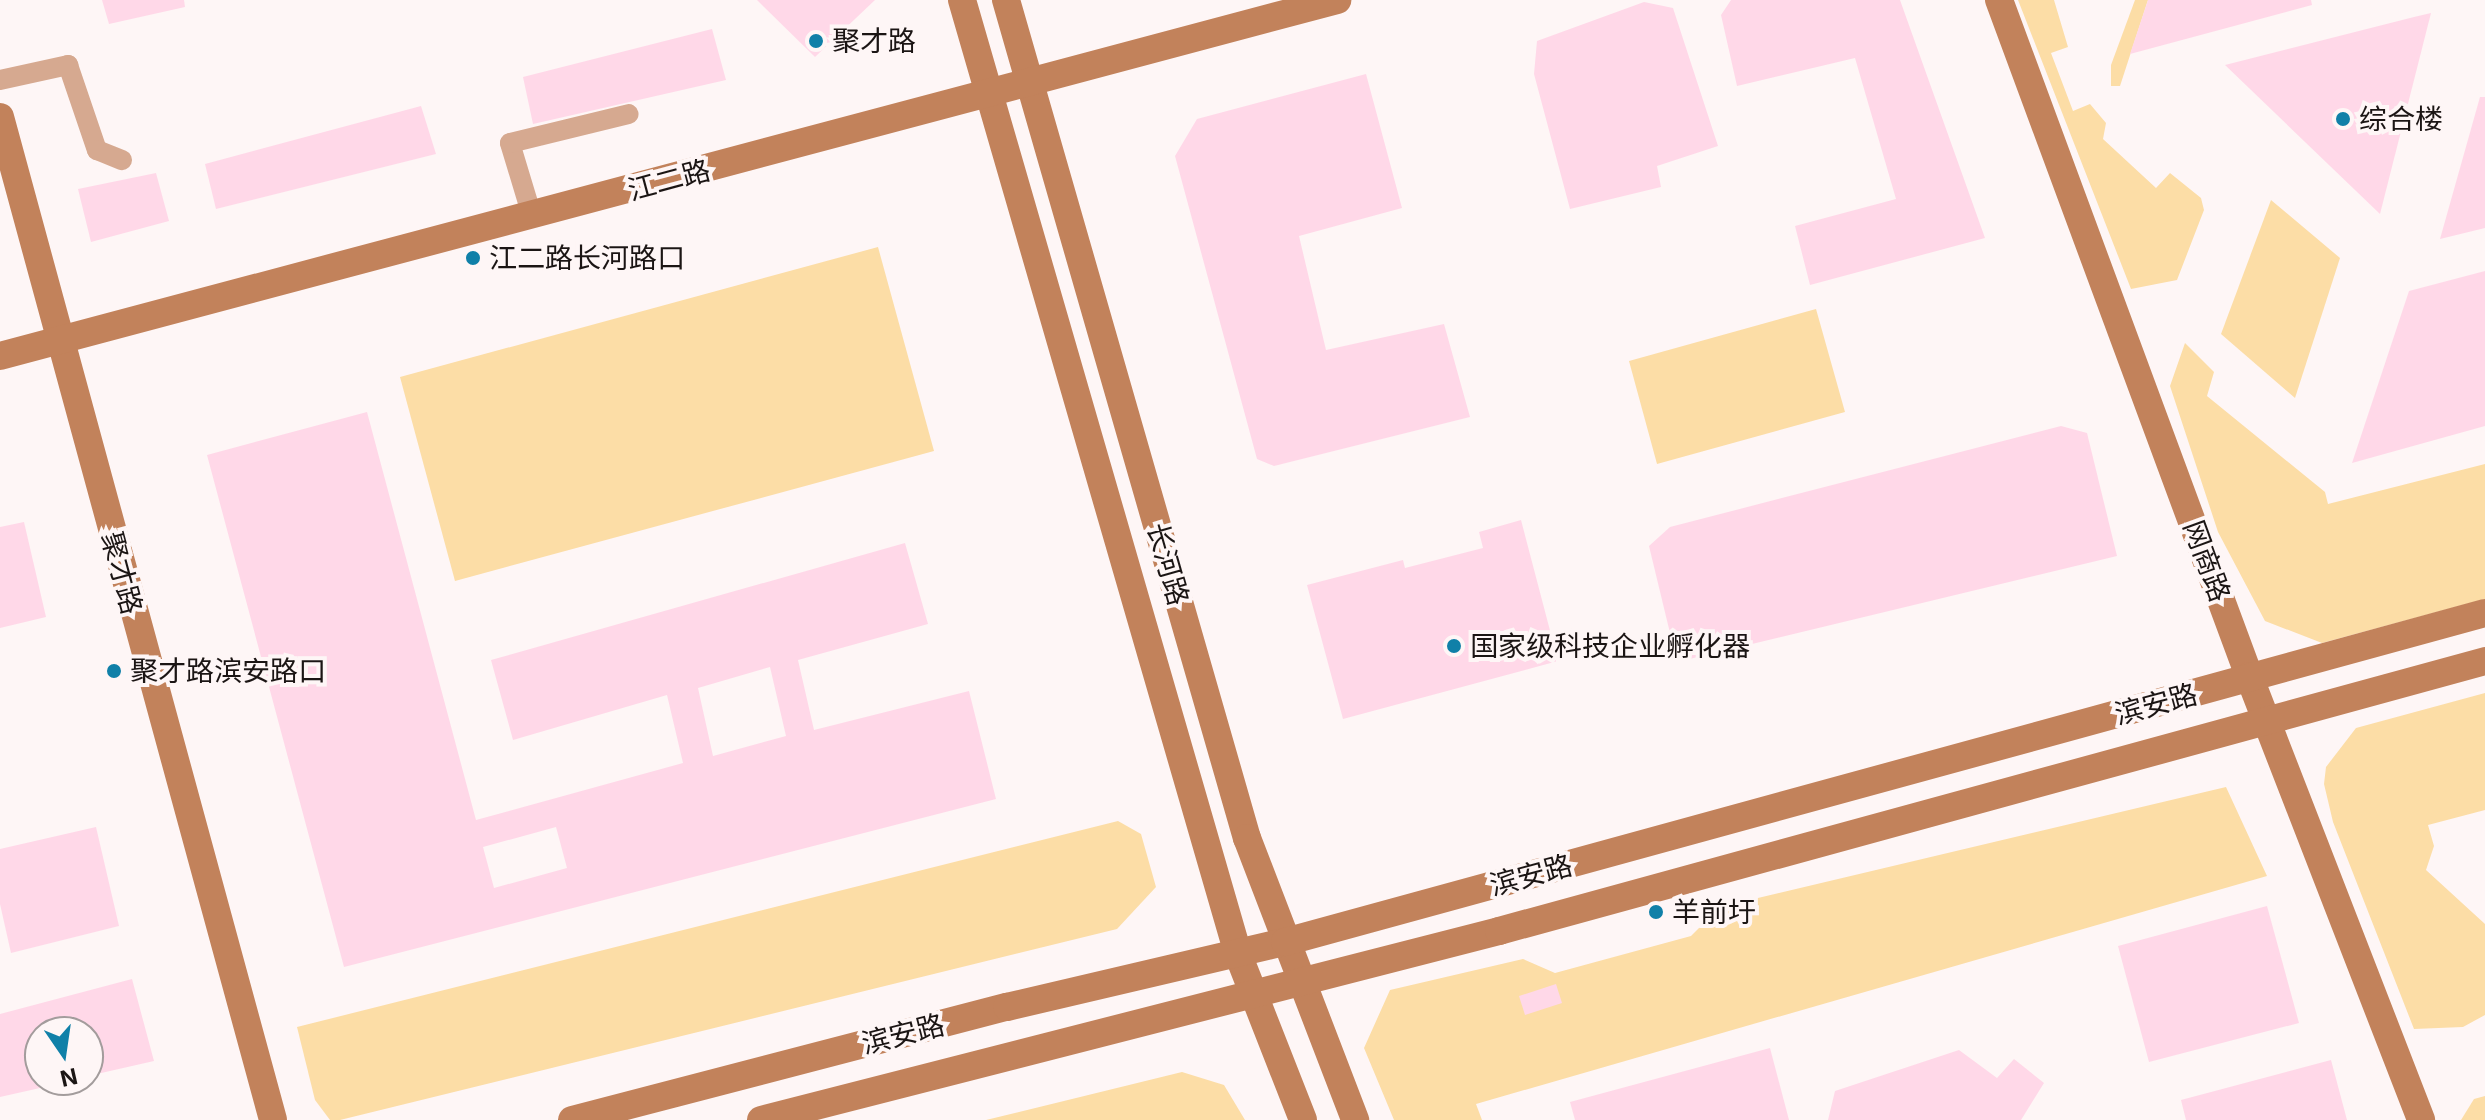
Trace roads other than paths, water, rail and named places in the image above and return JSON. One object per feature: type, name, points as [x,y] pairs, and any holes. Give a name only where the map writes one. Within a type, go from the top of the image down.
[{"type":"main road","name":"长河路","points":[[962,0],[1238,954],[1251,996],[1303,1120]]},
{"type":"main road","name":"长河路","points":[[1006,0],[1247,838],[1355,1120]]},
{"type":"main road","name":"江二路","points":[[0,356],[1337,0]]},
{"type":"main road","name":"网商路","points":[[1999,0],[2249,676],[2421,1120]]},
{"type":"main road","name":"聚才路","points":[[0,117],[58,341],[273,1120]]},
{"type":"main road","name":"滨安路","points":[[572,1120],[993,1011],[1285,942],[2485,613]]},
{"type":"main road","name":"滨安路","points":[[761,1120],[1302,983],[2269,723],[2485,661]]},
{"type":"street","points":[[0,80],[68,65],[97,150],[122,160]]},
{"type":"street","points":[[532,216],[510,143],[629,114]]},
{"type":"place","name":"聚才路","points":[[816,41]]},
{"type":"place","name":"综合楼","points":[[2343,119]]},
{"type":"place","name":"江二路长河路口","points":[[473,258]]},
{"type":"place","name":"国家级科技企业孵化器","points":[[1454,646]]},
{"type":"place","name":"聚才路滨安路口","points":[[114,671]]},
{"type":"place","name":"羊前圩","points":[[1656,912]]}]
